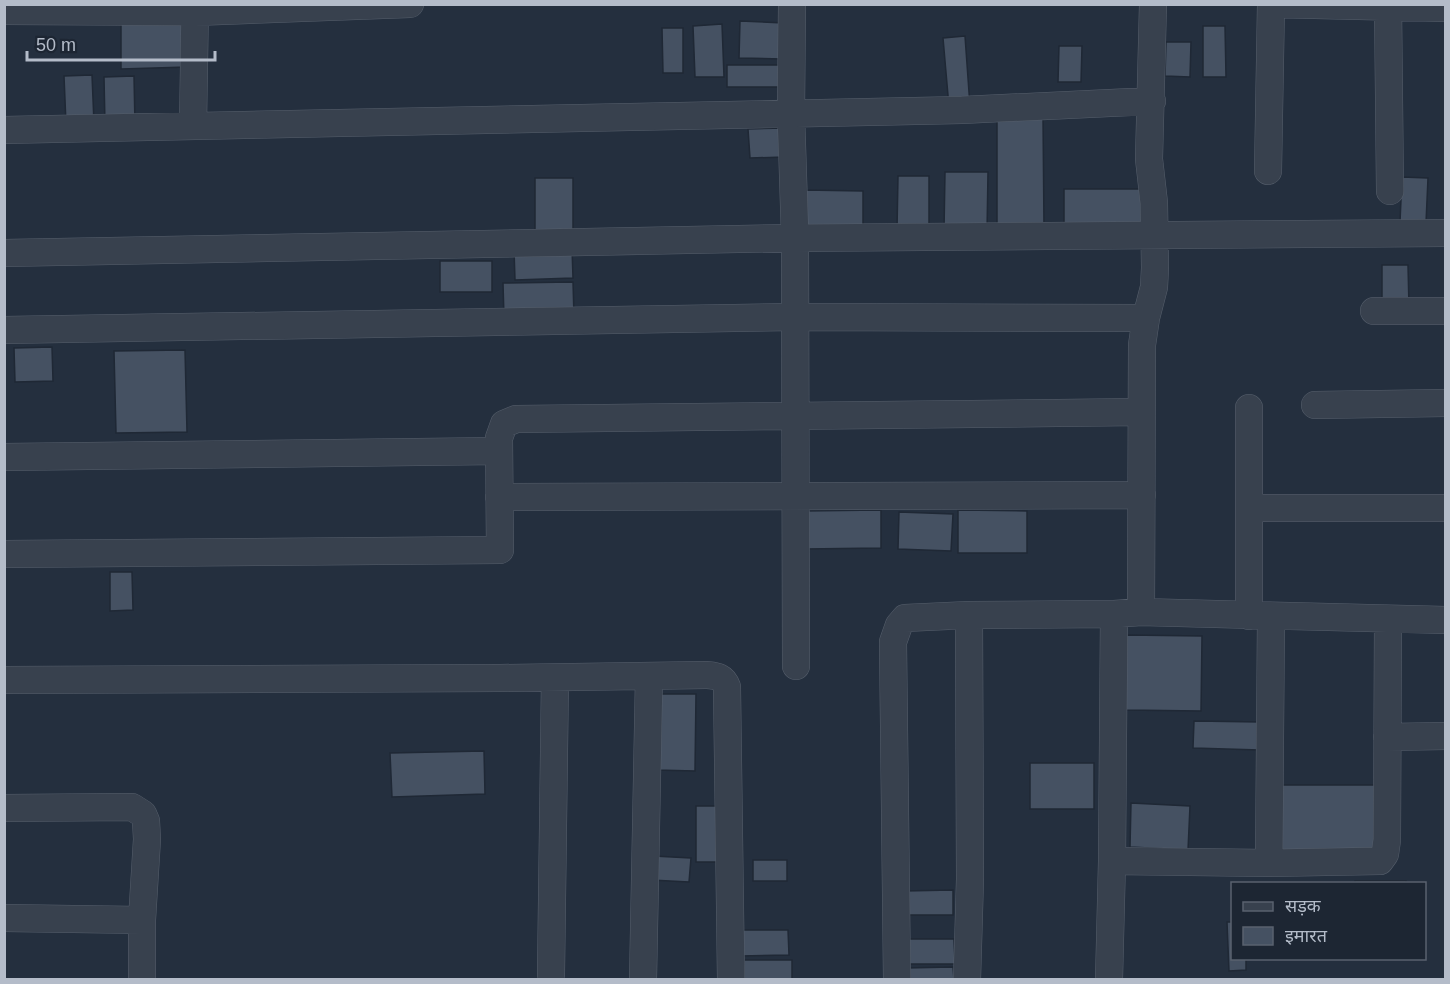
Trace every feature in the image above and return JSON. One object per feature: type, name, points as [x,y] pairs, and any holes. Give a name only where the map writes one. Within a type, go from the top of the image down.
[{"type":"street","points":[[4,11],[410,4]]},
{"type":"street","points":[[792,4],[796,666]]},
{"type":"street","points":[[1141,612],[1142,345],[1154,287],[1154,203],[1149,159],[1153,4]]},
{"type":"street","points":[[1268,171],[1271,4],[1446,8]]},
{"type":"street","points":[[1388,7],[1390,191]]},
{"type":"street","points":[[193,125],[195,8]]},
{"type":"street","points":[[4,130],[963,110],[1152,101]]},
{"type":"street","points":[[4,253],[795,238],[1446,233]]},
{"type":"street","points":[[1374,311],[1446,311]]},
{"type":"street","points":[[4,330],[795,317],[1146,318]]},
{"type":"street","points":[[1315,405],[1446,403]]},
{"type":"street","points":[[1249,408],[1250,508],[1260,616],[1269,863]]},
{"type":"street","points":[[4,554],[500,550],[500,430],[504,424],[516,419],[1141,412]]},
{"type":"street","points":[[4,457],[499,452]]},
{"type":"street","points":[[499,497],[1142,495]]},
{"type":"street","points":[[1250,508],[1446,508]]},
{"type":"street","points":[[897,980],[893,642],[894,634],[905,618],[1141,612],[1446,620]]},
{"type":"street","points":[[1109,980],[1114,614]]},
{"type":"street","points":[[968,980],[969,615]]},
{"type":"street","points":[[1112,861],[1269,863],[1380,861],[1385,854],[1387,840],[1388,620]]},
{"type":"street","points":[[643,980],[649,676]]},
{"type":"street","points":[[4,680],[721,677],[727,687],[731,980]]},
{"type":"street","points":[[551,974],[555,678]]},
{"type":"street","points":[[1387,737],[1446,735]]},
{"type":"street","points":[[4,808],[132,807],[137,809],[146,820],[142,980]]},
{"type":"street","points":[[4,918],[142,920]]},
{"type":"building","points":[[186,15],[187,67],[121,69],[121,16]]},
{"type":"building","points":[[740,21],[784,23],[783,59],[739,58]]},
{"type":"building","points":[[722,24],[724,77],[695,77],[693,26]]},
{"type":"building","points":[[1203,26],[1225,26],[1226,77],[1203,77]]},
{"type":"building","points":[[662,28],[683,28],[683,73],[663,73]]},
{"type":"building","points":[[965,36],[970,106],[949,107],[943,38]]},
{"type":"building","points":[[1166,42],[1191,42],[1190,77],[1165,76]]},
{"type":"building","points":[[1059,46],[1082,46],[1081,82],[1058,82]]},
{"type":"building","points":[[727,65],[787,65],[788,87],[727,87]]},
{"type":"building","points":[[92,75],[94,123],[66,124],[64,76]]},
{"type":"building","points":[[134,76],[135,125],[105,125],[104,77]]},
{"type":"building","points":[[997,116],[1043,116],[1044,228],[997,228]]},
{"type":"building","points":[[785,128],[785,157],[750,158],[748,129]]},
{"type":"building","points":[[945,172],[988,172],[987,232],[944,231]]},
{"type":"building","points":[[898,176],[929,176],[929,230],[897,230]]},
{"type":"building","points":[[1402,177],[1428,178],[1426,223],[1400,222]]},
{"type":"building","points":[[535,178],[573,178],[573,234],[535,234]]},
{"type":"building","points":[[1064,189],[1143,189],[1143,227],[1064,227]]},
{"type":"building","points":[[804,190],[863,191],[863,231],[804,230]]},
{"type":"building","points":[[572,248],[573,278],[515,280],[514,250]]},
{"type":"building","points":[[440,261],[492,261],[492,292],[440,292]]},
{"type":"building","points":[[1382,265],[1408,265],[1409,307],[1382,308]]},
{"type":"building","points":[[573,282],[574,316],[504,318],[503,283]]},
{"type":"building","points":[[52,347],[53,381],[15,382],[14,348]]},
{"type":"building","points":[[185,350],[187,432],[116,433],[114,351]]},
{"type":"building","points":[[881,510],[881,548],[804,549],[803,511]]},
{"type":"building","points":[[958,510],[1027,511],[1027,553],[958,553]]},
{"type":"building","points":[[899,512],[953,514],[951,551],[898,549]]},
{"type":"building","points":[[110,572],[132,572],[133,610],[110,611]]},
{"type":"building","points":[[1126,635],[1202,636],[1201,711],[1125,710]]},
{"type":"building","points":[[657,694],[696,694],[695,771],[656,770]]},
{"type":"building","points":[[1194,721],[1261,722],[1260,750],[1193,748]]},
{"type":"building","points":[[484,751],[485,794],[392,797],[390,753]]},
{"type":"building","points":[[1030,763],[1094,763],[1094,809],[1030,809]]},
{"type":"building","points":[[1280,785],[1376,785],[1377,852],[1280,853]]},
{"type":"building","points":[[1131,803],[1190,806],[1188,850],[1130,847]]},
{"type":"building","points":[[696,806],[722,806],[722,862],[696,862]]},
{"type":"building","points":[[653,856],[691,858],[689,882],[651,880]]},
{"type":"building","points":[[753,860],[787,860],[787,881],[753,881]]},
{"type":"building","points":[[1355,881],[1406,881],[1406,882]]},
{"type":"building","points":[[953,890],[953,915],[904,915],[904,891]]},
{"type":"building","points":[[1227,922],[1231,922],[1231,960],[1246,960],[1246,970],[1229,971]]},
{"type":"building","points":[[740,930],[788,930],[789,955],[740,956]]},
{"type":"building","points":[[906,939],[954,939],[955,964],[906,964]]},
{"type":"building","points":[[744,960],[792,960],[792,980],[744,980]]},
{"type":"building","points":[[953,967],[954,980],[905,980],[905,968]]}]
